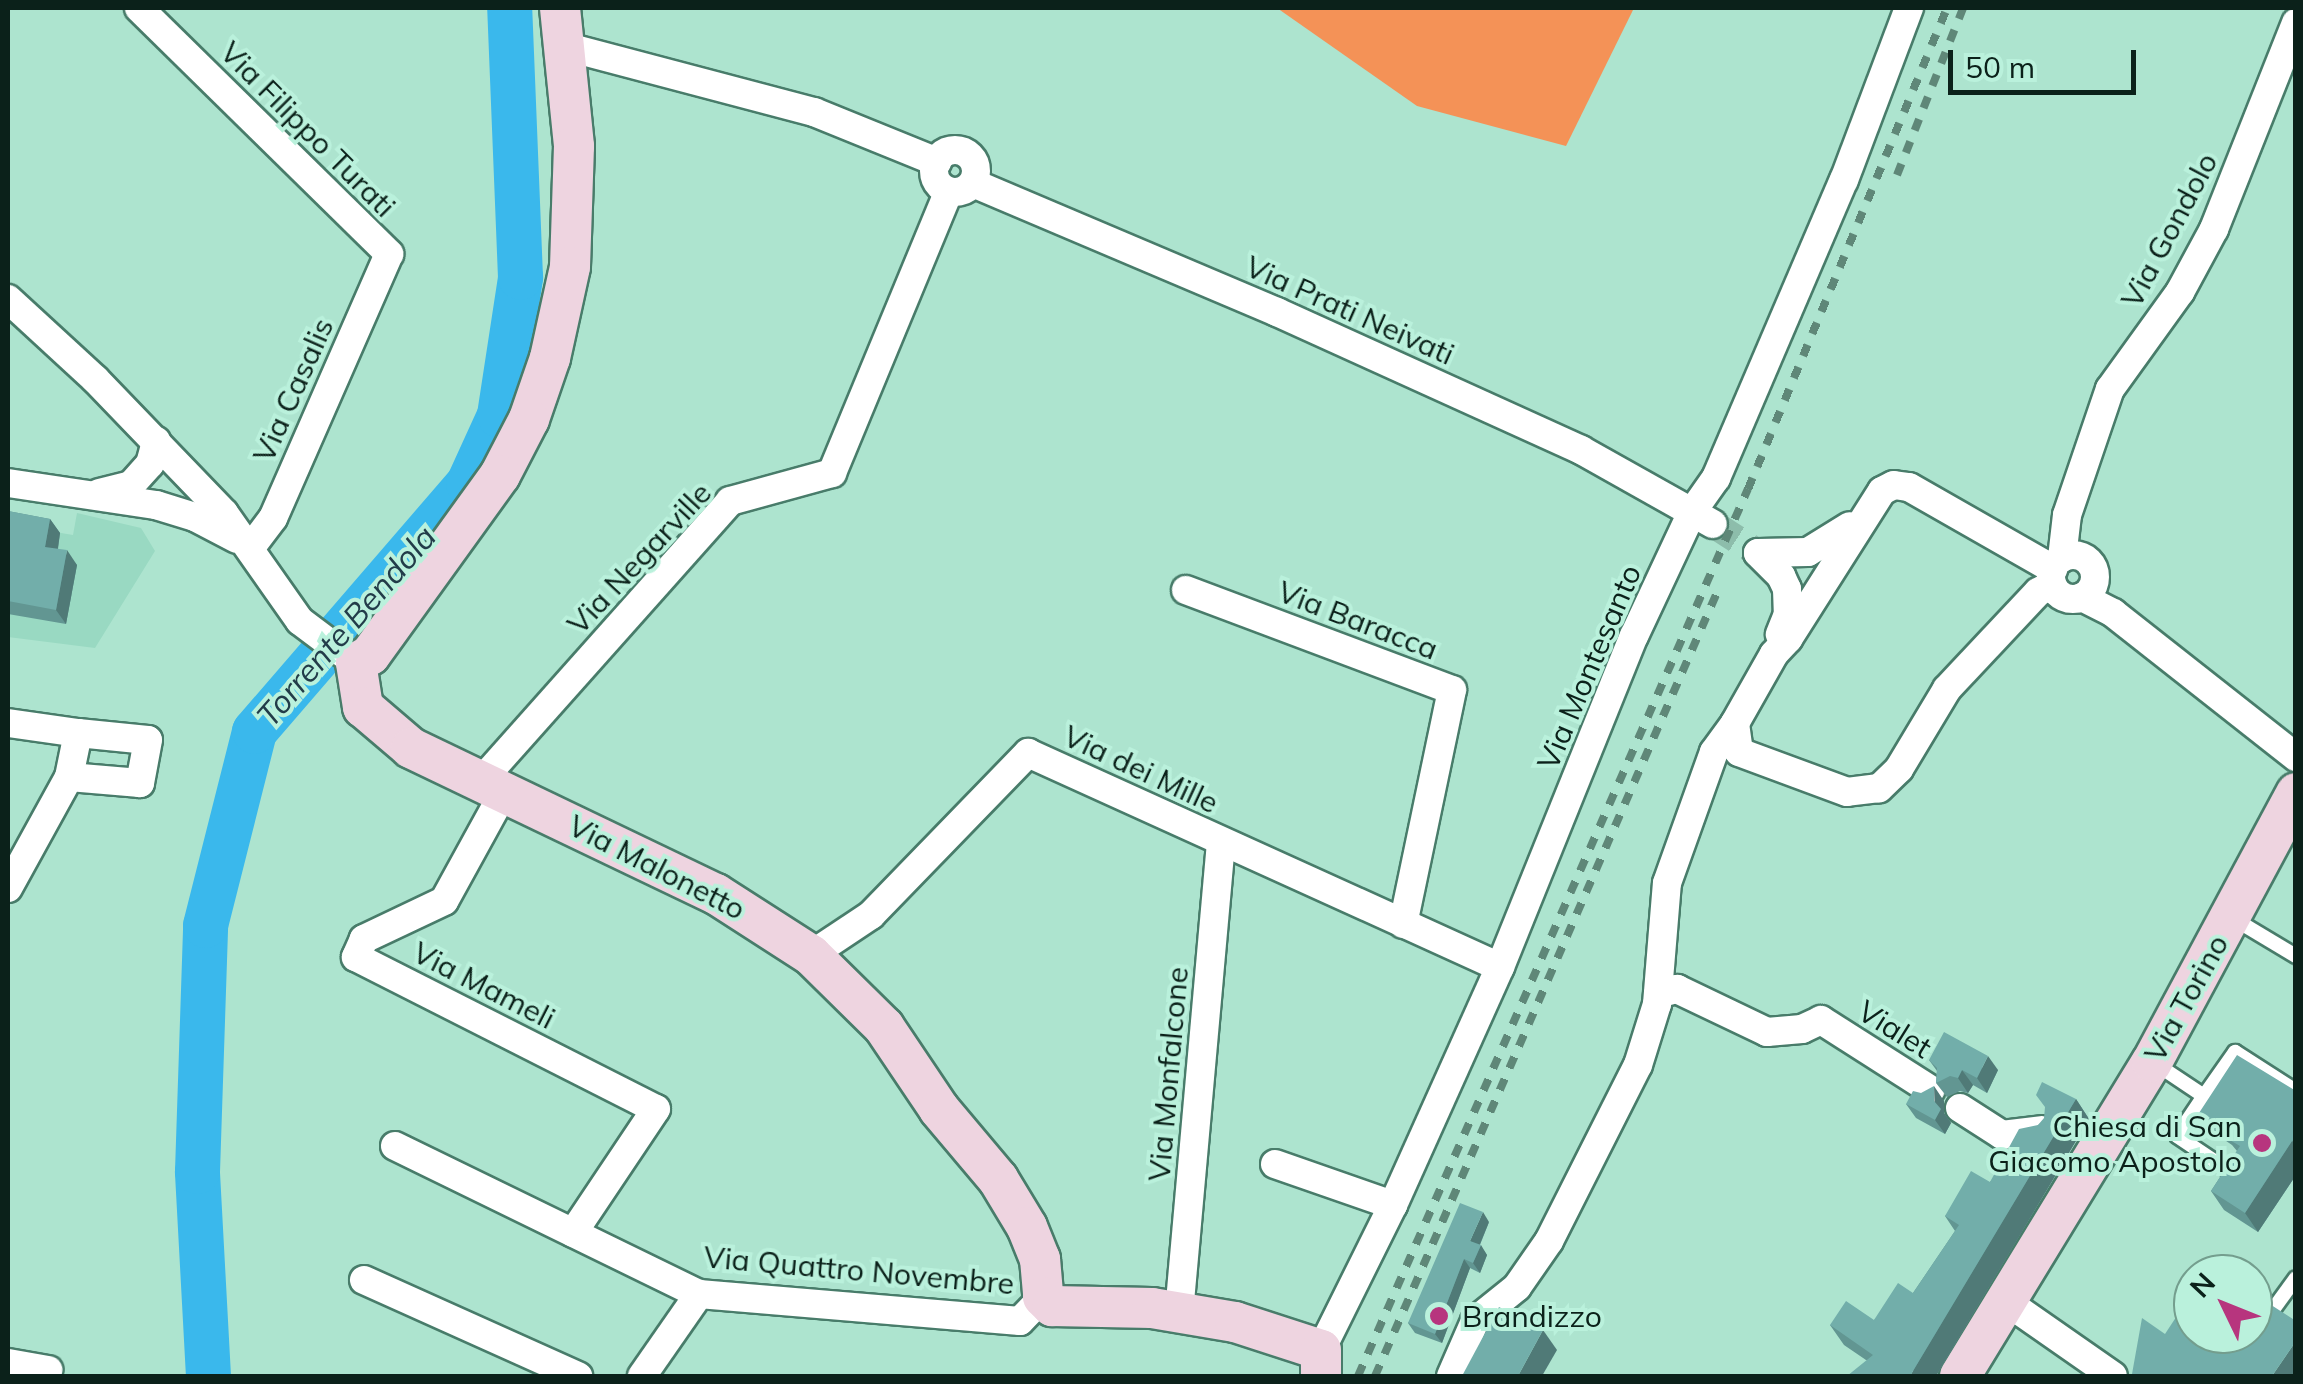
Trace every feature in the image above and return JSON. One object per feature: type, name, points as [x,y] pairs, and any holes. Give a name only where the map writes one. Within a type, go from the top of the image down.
[{"type":"street","name":"Via Filippo Turati","points":[[139,8],[388,254]]},
{"type":"street","name":"Via Montesanto","points":[[1321,1363],[1500,966],[1634,636],[1703,518],[1716,478],[1844,180],[1909,8]]},
{"type":"street","name":"Via Gondolo","points":[[2296,23],[2247,151],[2180,292],[2110,389],[2066,515],[2071,574],[2113,613],[2296,757]]},
{"type":"street","points":[[8,299],[156,441],[250,548],[300,620],[350,659],[370,655],[500,475],[528,419],[550,358],[570,267],[574,146],[562,26],[814,112],[937,162],[938,182],[961,187]]},
{"type":"street","name":"Via Prati Neivati","points":[[961,187],[1368,352],[1581,450],[1703,518]]},
{"type":"street","name":"Via Negarville","points":[[492,787],[730,500],[832,473],[961,187]]},
{"type":"street","name":"Via Casalis","points":[[250,548],[273,518],[388,254]]},
{"type":"street","points":[[82,494],[111,492],[131,485],[150,464],[156,441]]},
{"type":"street","points":[[8,484],[156,505],[195,517],[250,548]]},
{"type":"street","points":[[1451,1376],[1475,1321],[1517,1287],[1550,1241],[1638,1065],[1658,994],[1668,883],[1714,752],[1882,490],[1894,485],[1909,487],[2071,574]]},
{"type":"street","points":[[1774,654],[1789,603],[1782,576],[1758,553],[1808,552],[1836,538],[1867,512]]},
{"type":"street","points":[[1713,763],[1723,754],[1739,752],[1847,792],[1879,788],[1900,769],[1947,688],[2038,592],[2071,574]]},
{"type":"street","name":"Via Baracca","points":[[1186,590],[1452,690],[1403,924]]},
{"type":"street","name":"Via Malonetto","points":[[350,659],[363,707],[411,748],[716,894],[811,955],[884,1027],[939,1110],[998,1179],[1040,1259],[1043,1298]]},
{"type":"street","points":[[8,723],[148,740],[140,783],[69,776]]},
{"type":"street","points":[[1734,723],[1739,752]]},
{"type":"street","points":[[8,888],[69,776],[78,733]]},
{"type":"street","name":"Via dei Mille","points":[[811,955],[871,914],[1028,752],[1500,966]]},
{"type":"street","name":"Via Mameli","points":[[492,787],[444,901],[364,940],[356,956],[656,1110],[572,1232]]},
{"type":"street","name":"Via Torino","points":[[1960,1376],[2008,1302],[2086,1154],[2152,1062],[2296,793]]},
{"type":"street","name":"Via Monfalcone","points":[[1179,1313],[1221,842]]},
{"type":"street","name":"Vialet","points":[[1658,994],[1676,989],[1767,1032],[1802,1029],[1821,1020],[1931,1090]]},
{"type":"street","points":[[1960,1108],[2002,1135],[2042,1130]]},
{"type":"street","name":"Via Quattro Novembre","points":[[395,1146],[698,1294],[1020,1321],[1043,1298]]},
{"type":"street","points":[[1275,1164],[1393,1205]]},
{"type":"street","points":[[364,1280],[578,1376]]},
{"type":"street","points":[[642,1376],[698,1294]]},
{"type":"street","points":[[1043,1298],[1052,1306],[1179,1313],[1235,1322],[1321,1363]]},
{"type":"street","points":[[2008,1302],[2113,1376]]},
{"type":"street","points":[[8,1363],[48,1370]]},
{"type":"lane","points":[[2230,917],[2296,956]]},
{"type":"lane","points":[[2235,1175],[2177,1136],[2235,1052],[2296,1091]]},
{"type":"lane","points":[[2152,1062],[2204,1096]]},
{"type":"lane","points":[[2273,1310],[2296,1278]]},
{"type":"shaded area","points":[[1277,8],[1634,8],[1566,146],[1417,106]]},
{"type":"shaded area","points":[[77,513],[141,528],[155,551],[95,648],[8,637],[8,524],[73,535]]},
{"type":"building","points":[[8,511],[50,519],[45,547],[67,550],[56,610],[8,601]]},
{"type":"building","points":[[1944,1032],[1988,1056],[1977,1078],[1962,1070],[1958,1078],[1950,1076],[1936,1083],[1937,1068],[1929,1060]]},
{"type":"building","name":"Chiesa di San Giacomo Apostolo","points":[[2237,1055],[2296,1091],[2296,1139],[2245,1213],[2211,1191],[2240,1146],[2228,1139],[2231,1134],[2199,1113]]},
{"type":"building","points":[[2042,1082],[2076,1099],[1910,1376],[1847,1376],[1873,1355],[1830,1325],[1846,1301],[1874,1320],[1898,1283],[1913,1293],[1959,1225],[1945,1216],[1971,1171],[1990,1182],[2019,1129],[2038,1125],[2044,1118],[2045,1107],[2036,1095]]},
{"type":"building","points":[[1934,1086],[1934,1101],[1941,1109],[1935,1120],[1906,1104],[1913,1091],[1921,1093]]},
{"type":"building","points":[[1460,1203],[1483,1212],[1470,1241],[1481,1245],[1473,1263],[1464,1259],[1435,1334],[1408,1323]]},
{"type":"building","points":[[2273,1306],[2296,1321],[2296,1341],[2272,1376],[2132,1374],[2142,1318],[2165,1334],[2173,1322],[2173,1354],[2273,1354]]},
{"type":"building","points":[[1499,1307],[1543,1330],[1518,1376],[1462,1376]]},
{"type":"waterway","name":"Torrente Bendola","points":[[208,1376],[197,1171],[205,925],[254,731],[468,483],[499,415],[520,277],[509,8]]},
{"type":"tunnel","points":[[1713,524],[1758,553]]},
{"type":"railway","points":[[1358,1376],[1748,489],[1947,8]]},
{"type":"railway","points":[[1897,175],[1963,8]]},
{"type":"railway","points":[[1375,1376],[1719,588]]},
{"type":"place","name":"Chiesa di San Giacomo Apostolo","points":[[2262,1143]]},
{"type":"place","name":"Brandizzo","points":[[1439,1316]]}]
